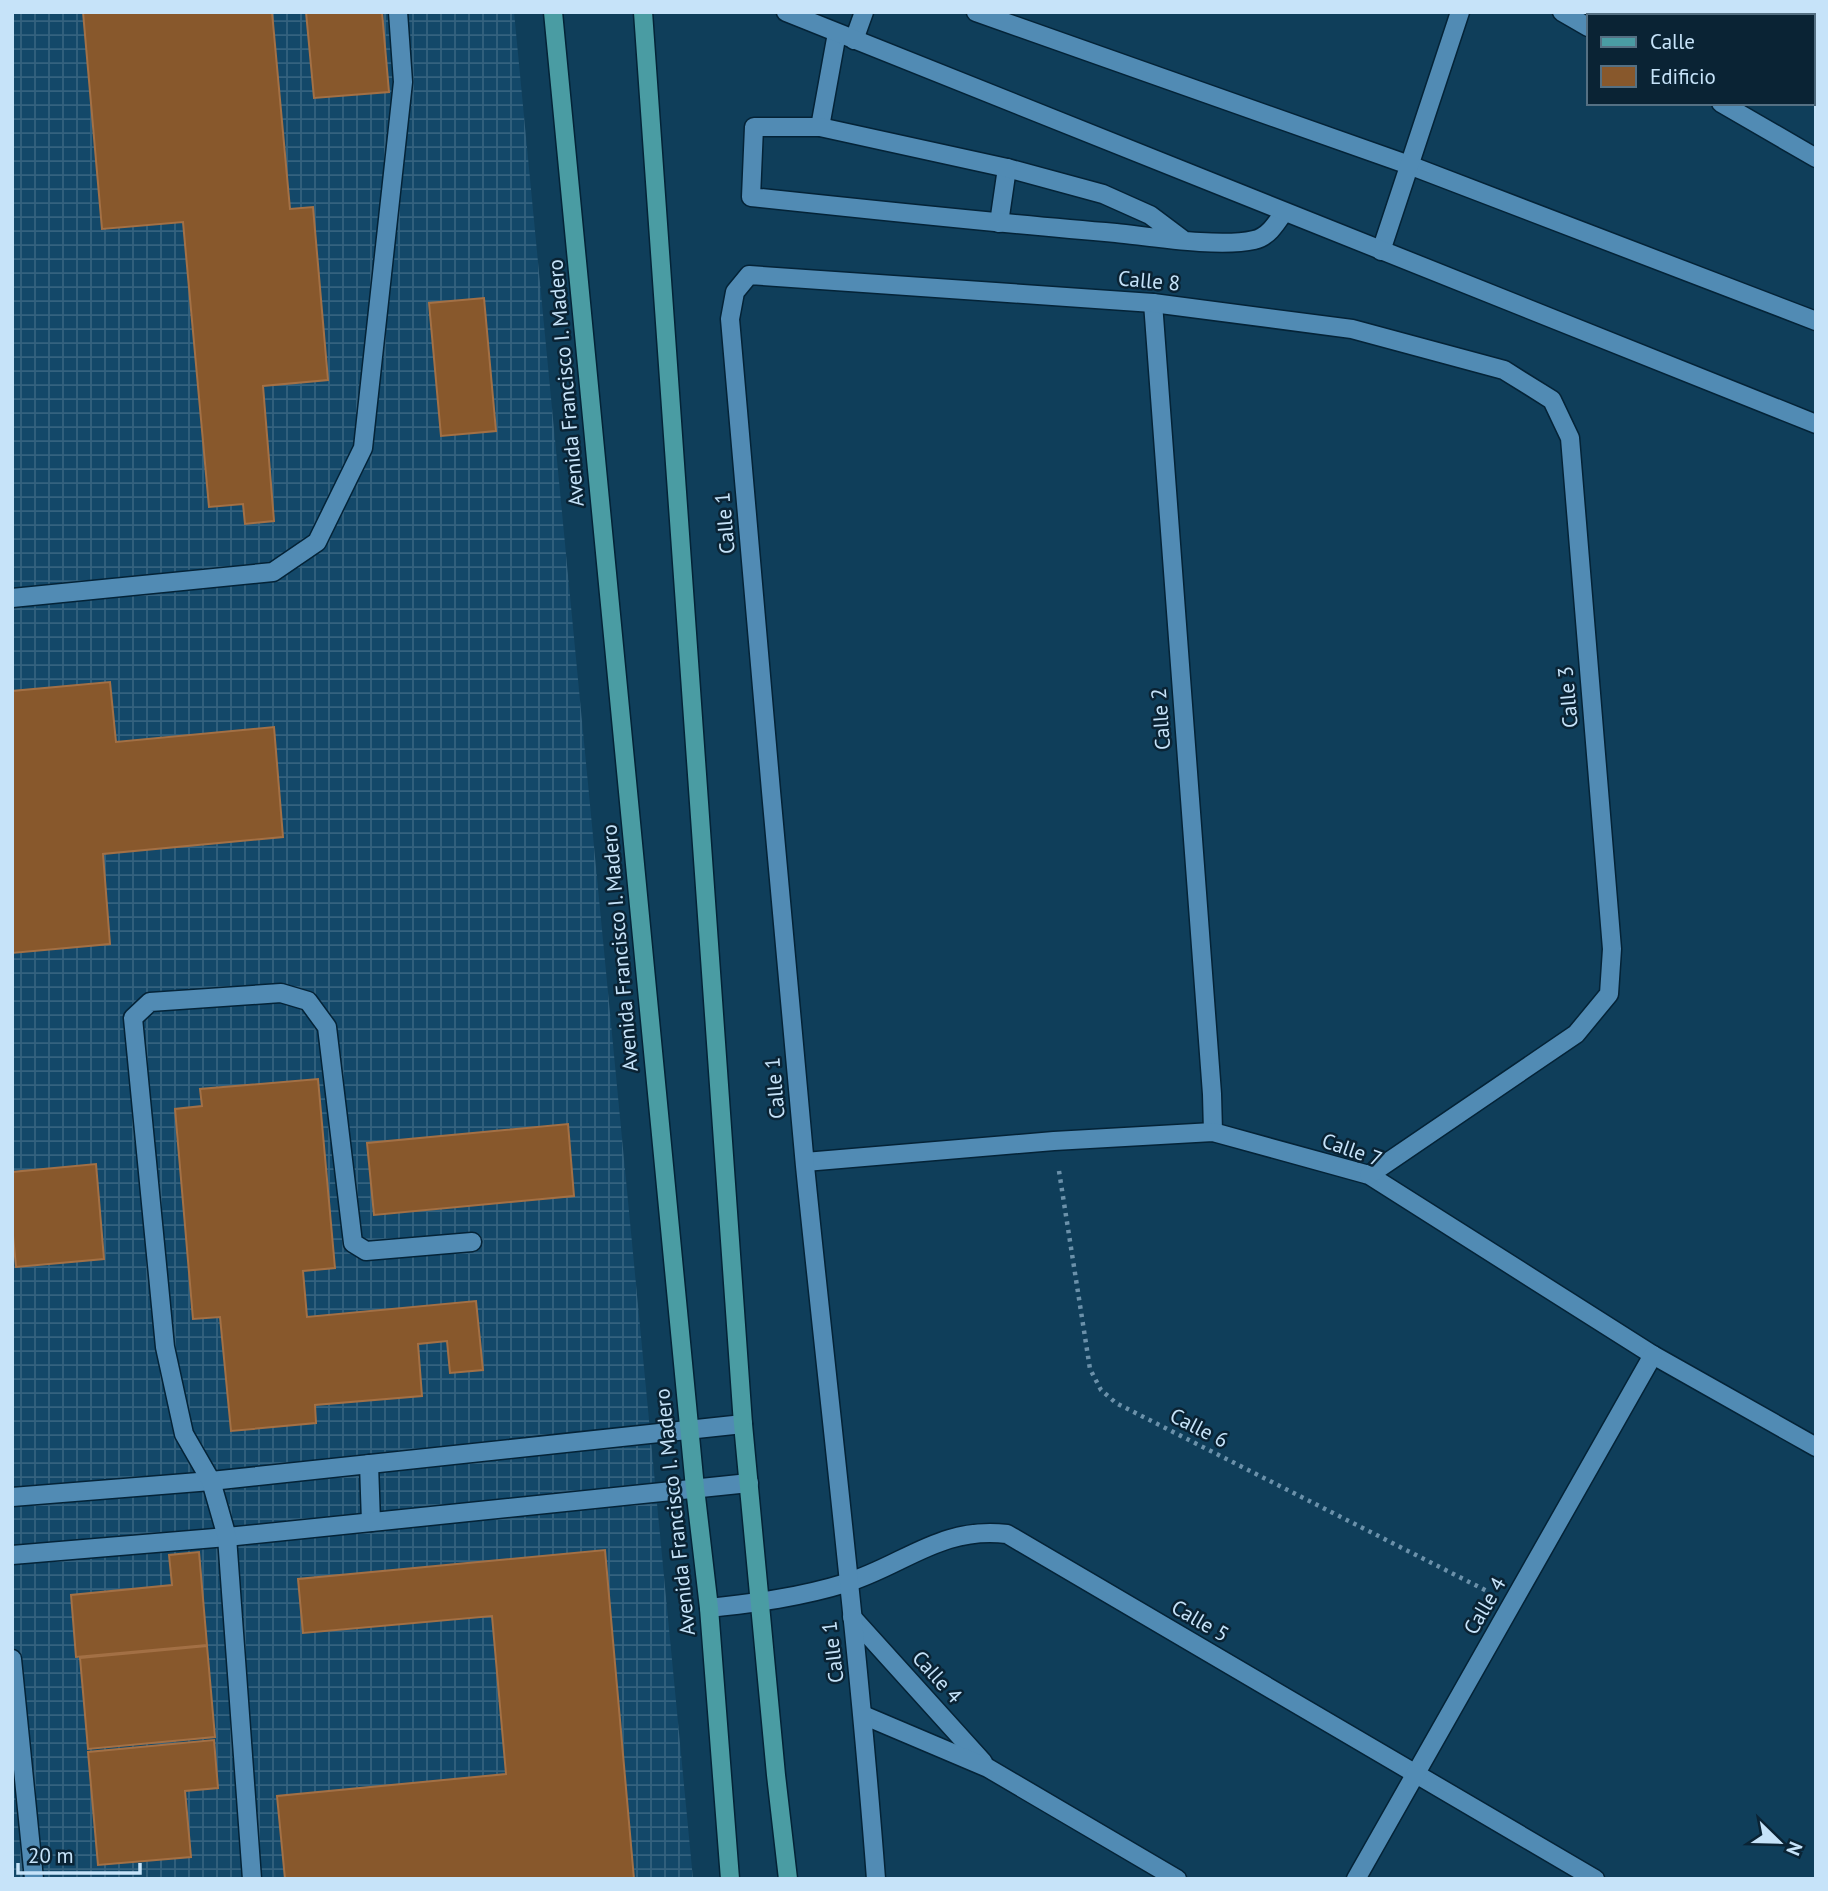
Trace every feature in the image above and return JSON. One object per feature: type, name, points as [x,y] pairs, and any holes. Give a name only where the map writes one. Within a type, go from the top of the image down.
[{"type":"main road","name":"Avenida Francisco I. Madero","points":[[553,12],[689,1431],[709,1608],[730,1879]]},
{"type":"main road","points":[[643,12],[743,1424],[788,1879]]},
{"type":"street","points":[[12,598],[273,572],[317,542],[363,448],[403,82],[398,12]]},
{"type":"street","points":[[786,12],[1816,424]]},
{"type":"street","points":[[854,40],[864,12]]},
{"type":"street","points":[[976,12],[1409,165],[1816,321]]},
{"type":"street","points":[[1381,251],[1460,12]]},
{"type":"street","points":[[1562,12],[1587,26]]},
{"type":"street","points":[[820,127],[837,33]]},
{"type":"street","points":[[1724,105],[1816,158]]},
{"type":"street","points":[[1182,239],[1150,215],[1103,194],[1007,169],[820,127],[754,127],[751,197],[999,223],[1182,239],[1231,243],[1256,240],[1270,232],[1284,212]]},
{"type":"street","points":[[999,223],[1007,169]]},
{"type":"street","name":"Calle 8","points":[[735,292],[749,275],[1153,303],[1352,329],[1504,370],[1552,400]]},
{"type":"street","name":"Calle 1","points":[[735,292],[730,319],[805,1162],[847,1583],[863,1714],[876,1879]]},
{"type":"street","name":"Calle 2","points":[[1153,303],[1213,1132]]},
{"type":"street","name":"Calle 3","points":[[1369,1175],[1576,1034],[1609,994],[1612,949],[1570,438],[1552,400]]},
{"type":"street","points":[[252,1879],[227,1537],[211,1481],[184,1434],[165,1347],[133,1018],[150,1002],[281,993],[308,1001],[327,1027],[353,1243],[366,1251],[472,1242]]},
{"type":"street","name":"Calle 7","points":[[805,1162],[1213,1132],[1369,1175],[1653,1355],[1816,1447]]},
{"type":"street","name":"Calle 4","points":[[1356,1879],[1653,1355]]},
{"type":"street","points":[[12,1497],[211,1481],[743,1424]]},
{"type":"street","points":[[369,1464],[371,1522]]},
{"type":"street","points":[[12,1555],[227,1537],[749,1483]]},
{"type":"street","name":"Calle 5","points":[[709,1608],[796,1596],[847,1583],[954,1536],[984,1531],[1007,1534],[1595,1879]]},
{"type":"street","name":"Calle 4","points":[[852,1617],[988,1768]]},
{"type":"street","points":[[12,1659],[34,1879]]},
{"type":"street","name":"Calle 4","points":[[863,1714],[988,1768],[1177,1879]]},
{"type":"path","name":"Calle 6","points":[[1054,1142],[1090,1369],[1101,1390],[1116,1403],[1513,1604]]},
{"type":"shaded area","points":[[12,12],[514,12],[693,1879],[12,1879]]},
{"type":"building","points":[[83,12],[272,12],[290,209],[313,207],[328,380],[263,386],[274,521],[245,524],[243,504],[209,507],[183,222],[102,229]]},
{"type":"building","points":[[306,12],[382,12],[389,92],[314,98]]},
{"type":"building","points":[[484,298],[496,431],[441,436],[429,303]]},
{"type":"building","points":[[110,682],[116,742],[274,727],[283,837],[103,854],[110,944],[12,953],[12,691]]},
{"type":"building","points":[[318,1079],[335,1268],[303,1271],[307,1317],[476,1301],[483,1370],[450,1373],[447,1341],[418,1344],[422,1396],[315,1405],[316,1423],[231,1431],[220,1317],[193,1319],[175,1109],[202,1106],[200,1089]]},
{"type":"building","points":[[568,1124],[574,1196],[374,1215],[367,1143]]},
{"type":"building","points":[[96,1164],[104,1259],[16,1267],[12,1225],[12,1172]]},
{"type":"building","points":[[605,1550],[634,1879],[285,1879],[277,1796],[506,1774],[492,1616],[303,1633],[298,1579]]},
{"type":"building","points":[[199,1552],[207,1645],[76,1657],[71,1595],[172,1585],[169,1555]]},
{"type":"building","points":[[207,1646],[215,1737],[88,1749],[80,1658]]},
{"type":"building","points":[[214,1740],[218,1788],[185,1791],[191,1857],[98,1865],[88,1752]]}]
